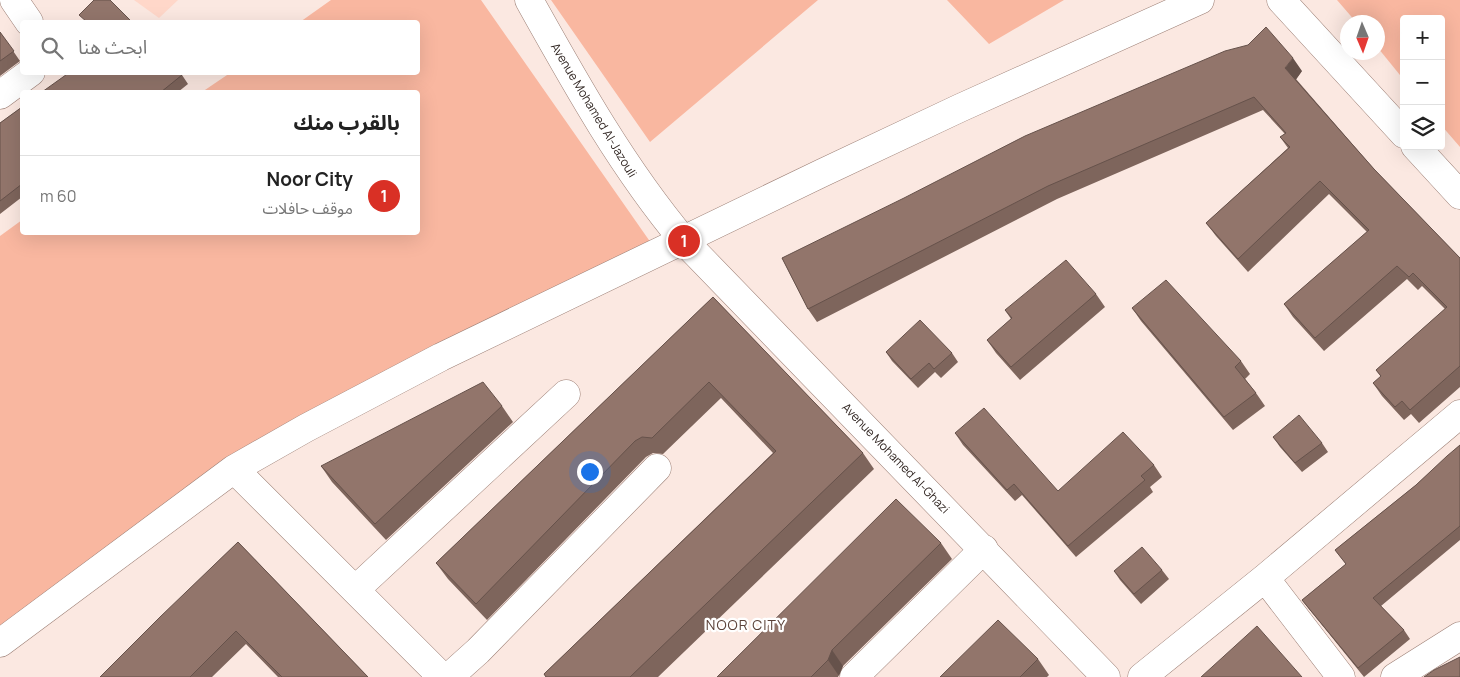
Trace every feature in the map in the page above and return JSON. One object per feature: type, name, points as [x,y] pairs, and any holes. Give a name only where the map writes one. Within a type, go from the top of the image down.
[{"type":"street","points":[[14,0],[28,20]]},
{"type":"street","name":"Avenue Mohamed Al-Jazouli","points":[[529,0],[612,144],[656,207],[684,240]]},
{"type":"street","points":[[0,643],[234,468],[441,357],[960,108],[1200,0]]},
{"type":"street","points":[[1281,0],[1400,130]]},
{"type":"street","points":[[0,95],[27,75]]},
{"type":"street","points":[[1419,150],[1460,195]]},
{"type":"street","name":"Avenue Mohamed Al-Ghazi","points":[[684,240],[1106,677]]},
{"type":"street","points":[[355,590],[566,394]]},
{"type":"street","points":[[1142,677],[1265,578],[1460,414]]},
{"type":"street","points":[[234,468],[442,677]]},
{"type":"street","points":[[449,677],[478,651],[658,468]]},
{"type":"street","points":[[854,677],[958,577],[984,549]]},
{"type":"street","points":[[1265,578],[1341,677]]},
{"type":"street","points":[[1395,677],[1460,636]]},
{"type":"shaded area","points":[[134,0],[178,0],[159,18]]},
{"type":"shaded area","points":[[331,0],[481,0],[651,243],[243,458],[0,626],[0,236],[20,221],[20,235],[420,235],[420,90],[205,90],[227,75],[420,75],[420,20],[303,20]]},
{"type":"shaded area","points":[[551,0],[818,0],[650,142]]},
{"type":"shaded area","points":[[947,0],[1064,0],[989,44]]},
{"type":"shaded area","points":[[1337,0],[1460,0],[1460,147],[1445,130],[1445,15],[1400,15],[1400,75],[1385,57],[1385,15],[1350,15]]},
{"type":"building","points":[[94,0],[110,0],[130,20],[85,20],[79,15]]},
{"type":"building","points":[[1266,27],[1293,58],[1285,68],[1374,169],[1460,258],[1460,366],[1410,410],[1402,401],[1395,407],[1373,383],[1381,376],[1376,370],[1447,307],[1413,273],[1409,277],[1397,266],[1315,338],[1284,304],[1369,230],[1320,181],[1238,259],[1206,223],[1290,147],[1280,137],[1286,133],[1254,97],[1048,186],[808,309],[782,258],[1025,136],[1225,51],[1248,45]]},
{"type":"building","points":[[0,32],[14,51],[0,61]]},
{"type":"building","points":[[66,75],[182,75],[163,90],[45,90]]},
{"type":"building","points":[[20,108],[20,186],[0,201],[0,123]]},
{"type":"building","points":[[1066,260],[1096,294],[1011,367],[987,340],[1012,318],[1005,310]]},
{"type":"building","points":[[1166,280],[1241,361],[1235,367],[1256,393],[1224,417],[1132,308]]},
{"type":"building","points":[[713,297],[863,453],[630,677],[546,677],[544,674],[776,451],[709,382],[652,438],[642,437],[635,441],[476,604],[436,563]]},
{"type":"building","points":[[920,320],[952,353],[934,369],[929,363],[911,379],[886,352]]},
{"type":"building","points":[[483,382],[502,406],[375,524],[321,466]]},
{"type":"building","points":[[984,408],[1058,491],[1123,432],[1154,465],[1141,476],[1145,480],[1068,546],[1014,484],[1007,490],[955,433]]},
{"type":"building","points":[[1299,415],[1322,443],[1295,463],[1273,437]]},
{"type":"building","points":[[1460,445],[1460,526],[1373,598],[1404,630],[1358,668],[1302,600],[1346,564],[1335,550],[1416,485]]},
{"type":"building","points":[[896,499],[941,543],[832,650],[828,660],[811,677],[717,677]]},
{"type":"building","points":[[238,542],[368,677],[282,677],[236,631],[190,677],[100,677],[160,617]]},
{"type":"building","points":[[1142,547],[1162,570],[1134,594],[1114,571]]},
{"type":"building","points":[[998,620],[1038,659],[1020,677],[940,677]]},
{"type":"building","points":[[1257,626],[1302,677],[1201,677]]},
{"type":"building","points":[[1460,657],[1460,677],[1424,677],[1434,670]]},
{"type":"place","name":"Noor City","points":[[684,241]]},
{"type":"district","name":"NOOR CITY","points":[[746,624]]}]
